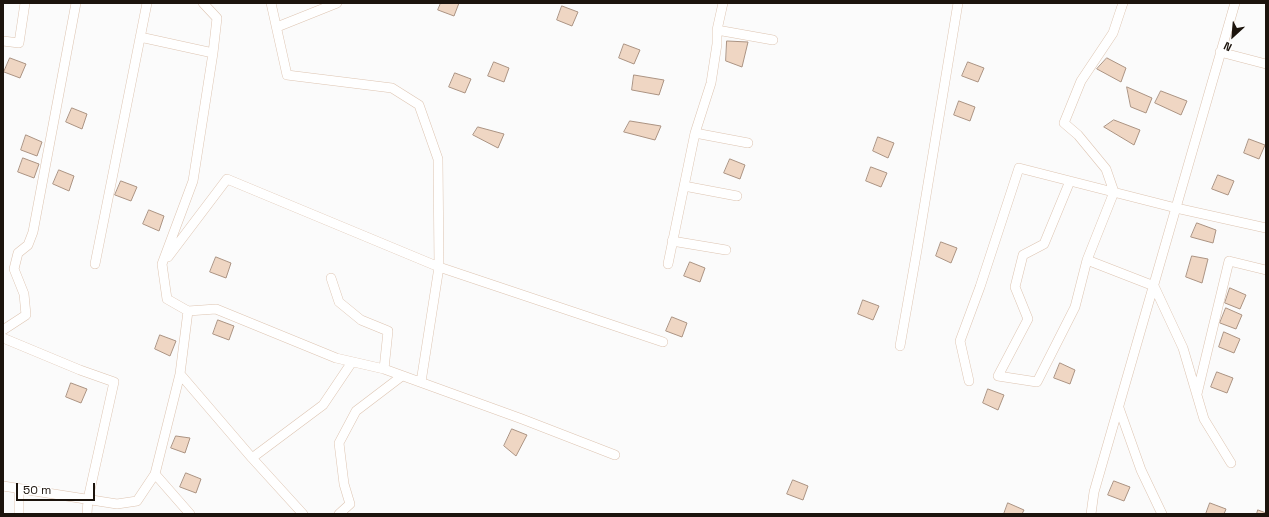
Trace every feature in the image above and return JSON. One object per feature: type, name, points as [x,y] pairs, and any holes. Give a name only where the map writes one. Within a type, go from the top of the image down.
[{"type":"street","points":[[3,41],[19,43],[25,3]]},
{"type":"street","points":[[3,330],[26,314],[24,294],[14,270],[18,252],[28,245],[33,232],[76,3]]},
{"type":"street","points":[[95,264],[147,3]]},
{"type":"street","points":[[203,3],[217,18],[214,53],[194,181],[162,264],[167,299],[188,311],[216,309],[336,358],[384,370],[421,382],[614,455]]},
{"type":"street","points":[[271,3],[287,75],[392,88],[419,105],[438,159],[439,267],[421,382]]},
{"type":"street","points":[[277,27],[337,3]]},
{"type":"street","points":[[668,264],[695,133],[711,84],[717,44],[717,30],[723,3]]},
{"type":"street","points":[[900,346],[958,3]]},
{"type":"street","points":[[1070,181],[1044,244],[1023,255],[1014,287],[1028,319],[998,376],[1037,382],[1075,307],[1087,260],[1114,192],[1106,169],[1078,135],[1064,123],[1081,81],[1113,33],[1123,3]]},
{"type":"street","points":[[1091,514],[1094,492],[1234,3]]},
{"type":"street","points":[[717,30],[773,40]]},
{"type":"street","points":[[140,37],[214,53]]},
{"type":"street","points":[[1220,52],[1266,64]]},
{"type":"street","points":[[695,133],[748,143]]},
{"type":"street","points":[[969,381],[960,341],[980,287],[1019,168],[1176,208],[1266,228]]},
{"type":"street","points":[[162,264],[227,179],[439,267],[663,342]]},
{"type":"street","points":[[684,186],[737,196]]},
{"type":"street","points":[[672,241],[726,250]]},
{"type":"street","points":[[1087,260],[1154,286],[1183,348],[1204,419],[1231,462]]},
{"type":"street","points":[[1197,396],[1229,261],[1266,270]]},
{"type":"street","points":[[331,278],[339,302],[361,320],[388,331],[384,370]]},
{"type":"street","points":[[3,486],[117,504],[137,501],[155,474],[180,374],[188,311]]},
{"type":"street","points":[[3,338],[85,372],[114,382],[88,499],[87,514]]},
{"type":"street","points":[[252,458],[323,405],[352,362]]},
{"type":"street","points":[[180,374],[252,458],[303,514]]},
{"type":"street","points":[[339,514],[350,504],[344,484],[339,443],[356,411],[402,376]]},
{"type":"street","points":[[1119,408],[1141,470],[1162,514]]},
{"type":"street","points":[[155,474],[190,514]]},
{"type":"street","points":[[19,489],[19,514]]},
{"type":"building","points":[[441,3],[459,3],[454,16],[438,10]]},
{"type":"building","points":[[562,6],[578,12],[572,26],[557,20]]},
{"type":"building","points":[[727,41],[748,42],[742,67],[726,61]]},
{"type":"building","points":[[624,44],[640,50],[634,64],[619,58]]},
{"type":"building","points":[[10,58],[26,64],[20,78],[4,72]]},
{"type":"building","points":[[1107,58],[1126,68],[1121,82],[1097,69]]},
{"type":"building","points":[[494,62],[509,68],[504,82],[488,76]]},
{"type":"building","points":[[968,62],[984,68],[978,82],[962,76]]},
{"type":"building","points":[[455,73],[471,79],[465,93],[449,87]]},
{"type":"building","points":[[634,75],[664,80],[659,95],[632,90]]},
{"type":"building","points":[[1127,87],[1152,98],[1146,113],[1131,107]]},
{"type":"building","points":[[1161,91],[1187,101],[1181,115],[1155,103]]},
{"type":"building","points":[[959,101],[975,107],[970,121],[954,115]]},
{"type":"building","points":[[72,108],[87,114],[82,129],[66,122]]},
{"type":"building","points":[[1114,120],[1140,130],[1134,145],[1104,127]]},
{"type":"building","points":[[630,121],[661,126],[655,140],[624,132]]},
{"type":"building","points":[[478,127],[504,134],[498,148],[473,135]]},
{"type":"building","points":[[26,135],[42,142],[37,156],[21,150]]},
{"type":"building","points":[[878,137],[894,143],[888,158],[873,151]]},
{"type":"building","points":[[1249,139],[1265,145],[1259,159],[1244,153]]},
{"type":"building","points":[[23,158],[39,164],[34,178],[18,172]]},
{"type":"building","points":[[730,159],[745,165],[740,179],[724,173]]},
{"type":"building","points":[[871,167],[887,173],[881,187],[866,181]]},
{"type":"building","points":[[59,170],[74,176],[69,191],[53,184]]},
{"type":"building","points":[[1218,175],[1234,181],[1228,195],[1212,189]]},
{"type":"building","points":[[121,181],[137,187],[131,201],[115,195]]},
{"type":"building","points":[[149,210],[164,216],[159,231],[143,224]]},
{"type":"building","points":[[1197,223],[1216,230],[1213,243],[1191,237]]},
{"type":"building","points":[[941,242],[957,248],[951,263],[936,256]]},
{"type":"building","points":[[1192,256],[1208,259],[1202,283],[1186,277]]},
{"type":"building","points":[[216,257],[231,263],[226,278],[210,272]]},
{"type":"building","points":[[690,262],[705,268],[700,282],[684,276]]},
{"type":"building","points":[[1230,288],[1246,295],[1240,309],[1225,303]]},
{"type":"building","points":[[863,300],[879,306],[873,320],[858,314]]},
{"type":"building","points":[[1226,308],[1242,315],[1236,329],[1220,323]]},
{"type":"building","points":[[672,317],[687,323],[682,337],[666,331]]},
{"type":"building","points":[[218,320],[234,326],[229,340],[213,334]]},
{"type":"building","points":[[1224,332],[1240,339],[1234,353],[1219,347]]},
{"type":"building","points":[[160,335],[176,341],[170,356],[155,349]]},
{"type":"building","points":[[1060,363],[1075,370],[1070,384],[1054,378]]},
{"type":"building","points":[[1217,372],[1233,378],[1227,393],[1211,387]]},
{"type":"building","points":[[71,383],[87,389],[81,403],[66,397]]},
{"type":"building","points":[[988,389],[1004,395],[998,410],[983,403]]},
{"type":"building","points":[[512,429],[527,435],[516,456],[504,446]]},
{"type":"building","points":[[176,436],[190,438],[185,453],[171,448]]},
{"type":"building","points":[[186,473],[201,479],[196,493],[180,487]]},
{"type":"building","points":[[793,480],[808,486],[803,500],[787,494]]},
{"type":"building","points":[[1114,481],[1130,487],[1124,501],[1108,495]]},
{"type":"building","points":[[1008,503],[1024,510],[1022,514],[1004,514]]},
{"type":"building","points":[[1210,503],[1226,509],[1224,514],[1206,514]]},
{"type":"building","points":[[1258,510],[1266,513],[1266,514],[1257,514]]}]
